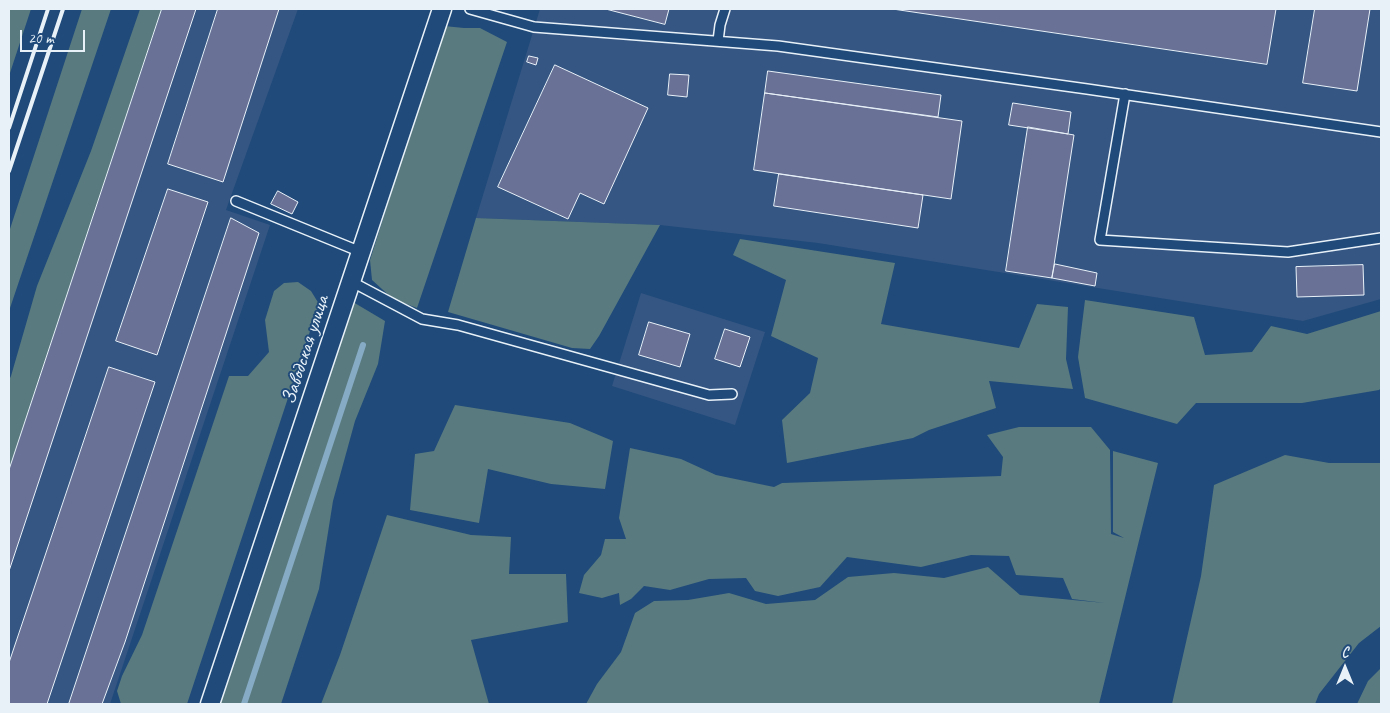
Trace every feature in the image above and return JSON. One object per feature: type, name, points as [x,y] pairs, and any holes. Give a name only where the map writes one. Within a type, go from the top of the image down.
[{"type":"street","name":"Заводская улица","points":[[210,704],[442,9]]},
{"type":"lane","points":[[470,9],[534,27],[778,46],[1381,132]]},
{"type":"lane","points":[[718,42],[720,25],[725,9]]},
{"type":"lane","points":[[1125,94],[1100,240],[1288,252],[1381,238]]},
{"type":"lane","points":[[236,201],[361,252]]},
{"type":"lane","points":[[352,280],[354,283],[422,319],[458,325],[708,396],[732,394]]},
{"type":"shaded area","points":[[162,9],[298,9],[226,210],[270,225],[110,704],[9,704],[9,469]]},
{"type":"shaded area","points":[[540,9],[1381,9],[1381,299],[1303,321],[818,243],[660,225],[476,218]]},
{"type":"shaded area","points":[[641,293],[765,332],[735,425],[612,386]]},
{"type":"green space","points":[[9,9],[31,9],[9,76]]},
{"type":"green space","points":[[82,9],[111,9],[9,311],[9,232]]},
{"type":"green space","points":[[140,9],[162,9],[9,470],[9,380],[37,286],[91,151]]},
{"type":"green space","points":[[444,26],[480,28],[507,42],[417,308],[393,299],[372,280],[370,260]]},
{"type":"green space","points":[[476,218],[660,225],[590,349],[572,348],[448,312]]},
{"type":"green space","points":[[740,239],[895,263],[881,324],[1019,348],[1037,304],[1068,307],[1066,359],[1073,389],[989,381],[996,408],[929,430],[913,438],[787,463],[782,420],[810,393],[818,358],[771,336],[786,280],[733,255]]},
{"type":"green space","points":[[298,282],[311,291],[319,304],[187,704],[121,704],[117,691],[122,676],[142,635],[229,376],[248,376],[269,352],[265,320],[274,291],[284,283]]},
{"type":"green space","points":[[1085,300],[1194,317],[1205,355],[1252,352],[1271,326],[1307,334],[1381,311],[1381,388],[1379,390],[1302,403],[1196,403],[1177,424],[1085,398],[1078,357]]},
{"type":"green space","points":[[353,302],[385,321],[378,364],[355,421],[333,501],[319,589],[281,704],[219,704]]},
{"type":"green space","points":[[455,405],[570,423],[613,441],[605,489],[551,484],[488,469],[479,523],[410,510],[415,454],[434,451]]},
{"type":"green space","points":[[1019,427],[1091,427],[1110,450],[1111,534],[1124,538],[1113,532],[1113,451],[1158,463],[1099,704],[586,704],[597,684],[621,652],[635,613],[654,601],[688,600],[729,593],[766,604],[815,600],[848,577],[894,573],[944,578],[988,567],[1020,595],[1105,603],[1072,599],[1063,578],[1016,575],[1009,556],[971,555],[921,567],[847,557],[820,587],[778,596],[755,591],[746,578],[709,579],[670,590],[644,586],[631,599],[620,605],[619,593],[602,598],[579,593],[584,575],[601,555],[605,539],[626,539],[619,518],[630,448],[681,459],[716,475],[774,487],[782,483],[1001,476],[1003,457],[987,435]]},
{"type":"green space","points":[[1285,455],[1329,463],[1381,463],[1381,626],[1359,643],[1319,694],[1315,704],[1172,704],[1201,576],[1214,485]]},
{"type":"green space","points":[[387,515],[471,535],[511,537],[509,574],[566,574],[568,622],[471,640],[489,704],[321,704],[340,655]]},
{"type":"green space","points":[[1381,668],[1381,704],[1357,704],[1368,681]]},
{"type":"building","points":[[162,9],[196,9],[9,571],[9,470]]},
{"type":"building","points":[[218,9],[279,9],[223,182],[168,164]]},
{"type":"building","points":[[606,9],[669,9],[665,24]]},
{"type":"building","points":[[893,9],[1276,9],[1267,64]]},
{"type":"building","points":[[1315,9],[1370,9],[1357,91],[1303,83]]},
{"type":"building","points":[[529,56],[538,58],[536,65],[527,62]]},
{"type":"building","points":[[555,65],[648,108],[604,204],[580,193],[568,219],[498,187]]},
{"type":"building","points":[[768,71],[941,95],[938,117],[765,93]]},
{"type":"building","points":[[670,74],[689,75],[687,97],[668,95]]},
{"type":"building","points":[[765,93],[962,121],[951,199],[754,170]]},
{"type":"building","points":[[1013,103],[1071,112],[1068,134],[1009,125]]},
{"type":"building","points":[[1028,127],[1074,135],[1052,278],[1006,271]]},
{"type":"building","points":[[779,174],[923,195],[918,228],[774,206]]},
{"type":"building","points":[[168,189],[208,202],[157,355],[116,341]]},
{"type":"building","points":[[278,191],[298,202],[292,214],[271,204]]},
{"type":"building","points":[[231,218],[259,233],[125,642],[102,704],[69,704]]},
{"type":"building","points":[[1055,264],[1097,273],[1095,286],[1052,278]]},
{"type":"building","points":[[1363,265],[1364,295],[1297,297],[1296,267]]},
{"type":"building","points":[[649,322],[690,334],[680,367],[639,355]]},
{"type":"building","points":[[725,329],[750,337],[740,367],[715,359]]},
{"type":"building","points":[[109,367],[155,382],[47,704],[9,704],[9,663]]},
{"type":"waterway","points":[[244,704],[363,345]]},
{"type":"railway","points":[[9,128],[48,9]]},
{"type":"railway","points":[[9,171],[63,9]]}]
